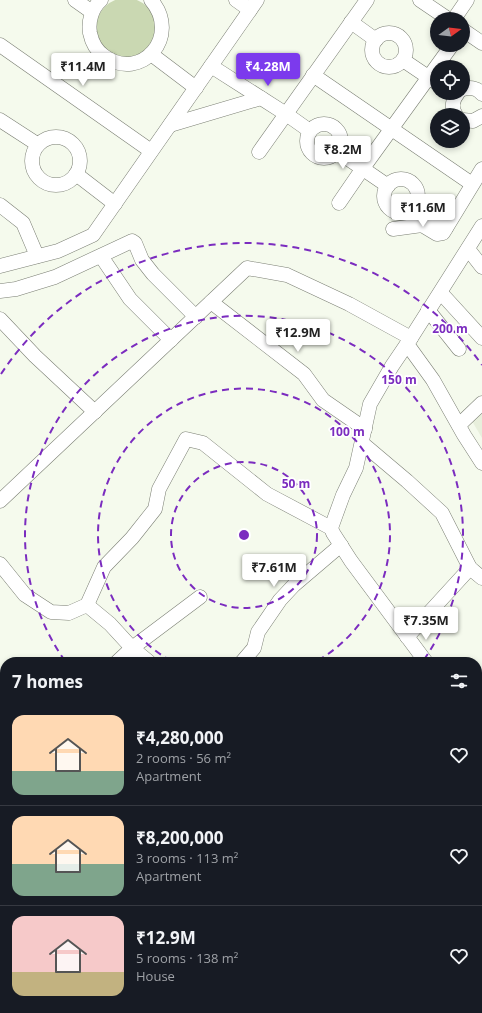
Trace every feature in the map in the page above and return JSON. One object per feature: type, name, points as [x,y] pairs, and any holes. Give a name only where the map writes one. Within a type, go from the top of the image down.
[{"type":"street","points":[[75,0],[92,12]]},
{"type":"street","points":[[102,0],[92,12],[89,30],[91,39],[95,47],[105,57],[117,63],[126,64],[135,63],[151,54],[161,37],[161,17],[157,8],[150,0]]},
{"type":"street","points":[[0,266],[58,251],[93,235],[254,5],[236,0]]},
{"type":"street","points":[[259,152],[367,0]]},
{"type":"street","points":[[420,0],[438,12]]},
{"type":"street","points":[[459,12],[467,0]]},
{"type":"street","points":[[351,22],[376,40]]},
{"type":"street","points":[[391,33],[397,35],[405,43],[406,49],[403,60],[389,66],[379,63],[373,55],[373,44],[380,36],[391,33]]},
{"type":"street","points":[[470,35],[482,43]]},
{"type":"street","points":[[0,45],[151,151]]},
{"type":"street","points":[[151,54],[196,88]]},
{"type":"street","points":[[403,60],[430,78]]},
{"type":"street","points":[[211,66],[310,131]]},
{"type":"street","points":[[313,75],[472,184]]},
{"type":"street","points":[[339,203],[392,129],[430,84]]},
{"type":"street","points":[[470,88],[475,89],[482,94]]},
{"type":"street","points":[[170,125],[261,98]]},
{"type":"street","points":[[470,121],[473,121],[482,116]]},
{"type":"street","points":[[0,120],[37,144]]},
{"type":"street","points":[[320,124],[331,125],[339,134],[340,145],[337,151],[329,157],[323,158],[314,154],[310,150],[307,140],[310,131],[320,124]]},
{"type":"street","points":[[53,136],[63,137],[71,141],[77,148],[80,157],[80,166],[71,180],[64,184],[52,185],[41,180],[35,174],[31,159],[37,144],[53,136]]},
{"type":"street","points":[[337,151],[388,186]]},
{"type":"street","points":[[393,229],[422,225],[437,234],[443,233],[482,169]]},
{"type":"street","points":[[76,174],[115,204]]},
{"type":"street","points":[[397,179],[409,180],[413,184],[418,194],[415,206],[406,212],[391,209],[388,206],[384,196],[388,186],[397,179]]},
{"type":"street","points":[[0,205],[23,223],[37,256]]},
{"type":"street","points":[[415,206],[446,228]]},
{"type":"street","points":[[331,528],[343,495],[356,468],[370,404],[392,366],[441,292],[482,226]]},
{"type":"street","points":[[0,291],[16,289],[55,276],[132,241],[135,243],[142,260],[153,274],[196,317]]},
{"type":"street","points":[[468,249],[482,267]]},
{"type":"street","points":[[101,256],[130,299],[171,340]]},
{"type":"street","points":[[0,501],[247,268],[287,275],[349,304],[409,341],[482,463]]},
{"type":"street","points":[[441,292],[482,338]]},
{"type":"street","points":[[211,302],[304,374],[323,400],[365,429]]},
{"type":"street","points":[[428,310],[459,349]]},
{"type":"street","points":[[0,319],[35,356],[94,412]]},
{"type":"street","points":[[459,424],[482,403]]},
{"type":"street","points":[[0,564],[25,595],[51,612],[69,613],[87,605],[104,567],[132,538],[155,509],[159,489],[186,439],[203,443],[267,494],[331,528],[341,546],[407,637],[418,657]]},
{"type":"street","points":[[362,443],[407,480],[442,513],[470,568],[482,578]]},
{"type":"street","points":[[246,657],[254,648],[258,632],[280,600],[294,585],[341,546]]},
{"type":"street","points":[[407,637],[470,568]]},
{"type":"street","points":[[122,657],[132,648],[200,597]]},
{"type":"street","points":[[87,605],[110,624],[142,657]]},
{"type":"shaded area","points":[[482,414],[482,438],[472,421]]},
{"type":"green space","points":[[132,-1],[143,3],[151,11],[155,22],[155,34],[151,45],[143,53],[137,56],[126,58],[115,56],[109,53],[101,45],[98,39],[96,28],[98,17],[101,11],[109,3],[115,0]]}]
